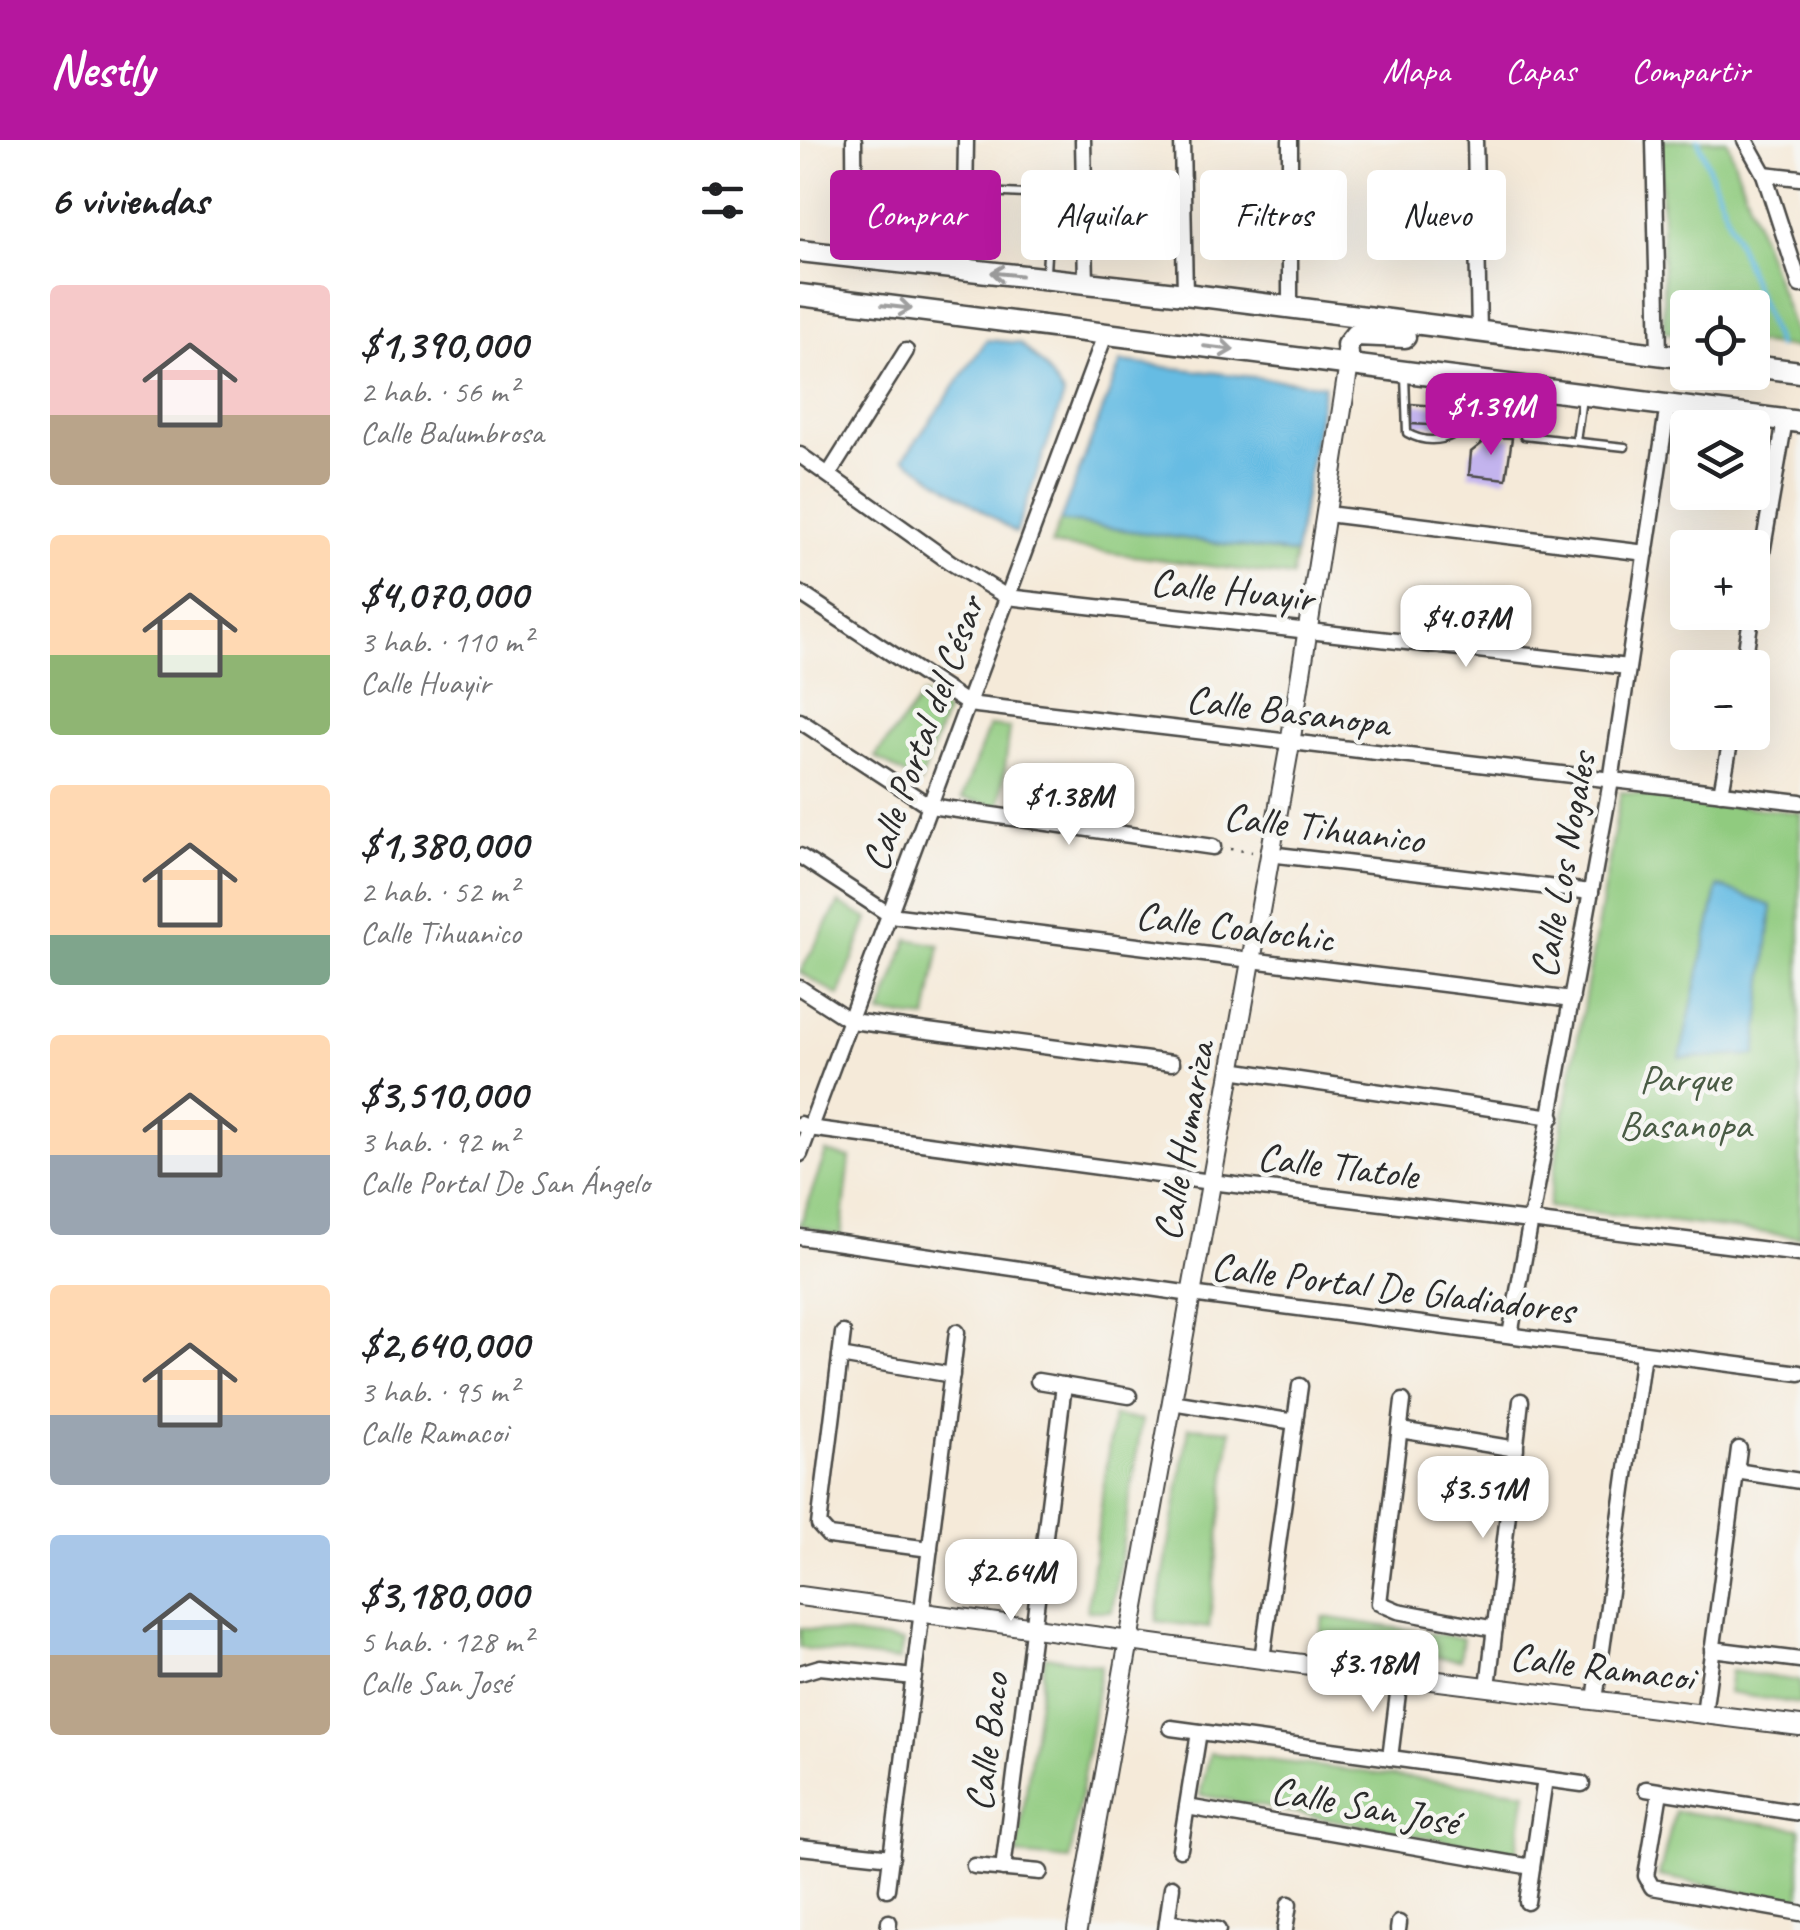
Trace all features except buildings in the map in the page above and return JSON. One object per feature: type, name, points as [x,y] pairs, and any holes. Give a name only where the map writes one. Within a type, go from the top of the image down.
[{"type":"main road","points":[[800,251],[830,255]]},
{"type":"main road","points":[[874,260],[1185,294],[1670,356]]},
{"type":"main road","points":[[800,295],[1793,421]]},
{"type":"main road","points":[[1349,364],[1347,345],[1360,334],[1496,342],[1515,337]]},
{"type":"main road","points":[[1770,368],[1800,372]]},
{"type":"street","points":[[854,140],[855,170]]},
{"type":"street","points":[[966,140],[966,170]]},
{"type":"street","points":[[1083,140],[1086,283]]},
{"type":"street","points":[[1182,140],[1185,294]]},
{"type":"street","points":[[1290,140],[1290,309]]},
{"type":"street","points":[[1475,140],[1479,332]]},
{"type":"street","points":[[1654,140],[1659,354]]},
{"type":"street","points":[[1744,140],[1764,174],[1800,285]]},
{"type":"street","points":[[1764,174],[1800,178]]},
{"type":"street","points":[[964,260],[964,270]]},
{"type":"street","name":"Calle Portal del César","points":[[800,1154],[804,1126],[851,1021],[1105,334]]},
{"type":"street","points":[[829,474],[906,351]]},
{"type":"street","name":"Calle Humariza","points":[[1078,1930],[1290,744],[1349,364]]},
{"type":"street","name":"Calle Los Nogales","points":[[1510,1336],[1610,781],[1668,404]]},
{"type":"street","points":[[1770,530],[1793,421]]},
{"type":"street","points":[[800,455],[950,562],[1007,597]]},
{"type":"street","points":[[1327,514],[1646,554]]},
{"type":"street","name":"Calle Basanopa","points":[[800,593],[968,704],[1800,802]]},
{"type":"street","name":"Calle Huayir","points":[[1007,597],[1628,667]]},
{"type":"street","points":[[800,721],[930,806]]},
{"type":"street","points":[[1721,793],[1729,750]]},
{"type":"street","name":"Calle Tihuanico","points":[[930,806],[1214,847]]},
{"type":"street","name":"Calle Tihuanico","points":[[1270,854],[1591,892]]},
{"type":"street","points":[[800,856],[890,915]]},
{"type":"street","name":"Calle Coalochic","points":[[890,915],[1572,1000]]},
{"type":"street","points":[[800,988],[851,1021],[1172,1064]]},
{"type":"street","points":[[1231,1070],[1552,1117]]},
{"type":"street","name":"Calle Tlatole","points":[[804,1126],[1211,1182],[1800,1254]]},
{"type":"street","name":"Calle Portal De Gladiadores","points":[[800,1237],[1192,1294],[1800,1373]]},
{"type":"street","points":[[843,1332],[819,1518],[822,1531],[829,1536],[930,1549]]},
{"type":"street","points":[[887,1890],[957,1332]]},
{"type":"street","points":[[1595,1700],[1643,1353]]},
{"type":"street","points":[[840,1356],[952,1375]]},
{"type":"street","points":[[1038,1381],[1128,1396]]},
{"type":"street","name":"Calle Baco","points":[[1003,1869],[1064,1385]]},
{"type":"street","points":[[1262,1659],[1300,1386]]},
{"type":"street","points":[[1488,1687],[1521,1401]]},
{"type":"street","points":[[1172,1402],[1295,1422]]},
{"type":"street","points":[[1403,1402],[1380,1603],[1398,1611],[1495,1629]]},
{"type":"street","points":[[1400,1430],[1516,1449]]},
{"type":"street","points":[[1704,1714],[1739,1449]]},
{"type":"street","points":[[1736,1471],[1800,1480]]},
{"type":"street","name":"Calle Ramacoi","points":[[800,1596],[1800,1726]]},
{"type":"street","points":[[1712,1649],[1800,1660]]},
{"type":"street","points":[[800,1673],[820,1667],[914,1677]]},
{"type":"street","name":"Calle San José","points":[[1390,1758],[1400,1676]]},
{"type":"street","name":"Calle San José","points":[[1171,1728],[1582,1784]]},
{"type":"street","points":[[1180,1849],[1199,1732]]},
{"type":"street","points":[[1527,1902],[1545,1779]]},
{"type":"street","points":[[1800,1813],[1653,1790],[1646,1876],[1652,1886],[1800,1913]]},
{"type":"street","name":"Calle San José","points":[[1187,1808],[1532,1867]]},
{"type":"street","points":[[800,1846],[892,1857]]},
{"type":"street","points":[[974,1866],[1040,1872]]},
{"type":"street","points":[[1172,1887],[1167,1926],[1218,1930]]},
{"type":"street","points":[[1284,1930],[1289,1904]]},
{"type":"lane","points":[[1001,193],[1046,195],[1050,204],[1046,278]]},
{"type":"lane","points":[[1405,371],[1408,433],[1412,437],[1438,440],[1457,434],[1509,384]]},
{"type":"lane","points":[[1576,441],[1583,394]]},
{"type":"lane","points":[[1524,436],[1625,446]]},
{"type":"path","name":"Calle Tihuanico","points":[[1214,847],[1270,854]]},
{"type":"path","points":[[1172,1064],[1231,1070]]},
{"type":"green space","points":[[1660,140],[1727,140],[1800,348],[1770,345],[1770,290],[1670,290],[1670,333],[1664,332]]},
{"type":"green space","points":[[1060,521],[1295,554],[1292,577],[1051,545]]},
{"type":"green space","points":[[923,695],[946,712],[920,784],[875,757]]},
{"type":"green space","points":[[989,726],[1010,728],[1000,807],[962,798]]},
{"type":"green space","name":"Parque Basanopa","points":[[1621,792],[1800,813],[1800,1237],[1548,1207]]},
{"type":"green space","points":[[839,903],[868,919],[839,996],[800,972]]},
{"type":"green space","points":[[908,939],[940,945],[927,1019],[881,1014]]},
{"type":"green space","points":[[826,1152],[850,1158],[841,1237],[800,1225]]},
{"type":"green space","points":[[1113,1416],[1142,1420],[1112,1611],[1087,1611]]},
{"type":"green space","points":[[1189,1427],[1231,1430],[1209,1628],[1156,1621]]},
{"type":"green space","points":[[1323,1617],[1463,1638],[1460,1660],[1320,1641]]},
{"type":"green space","points":[[800,1628],[903,1642],[899,1661],[800,1648]]},
{"type":"green space","points":[[1045,1656],[1101,1665],[1070,1860],[1017,1855]]},
{"type":"green space","points":[[1731,1671],[1800,1681],[1800,1704],[1728,1693]]},
{"type":"green space","points":[[1210,1753],[1526,1792],[1516,1854],[1200,1795]]},
{"type":"green space","points":[[1675,1811],[1800,1828],[1800,1903],[1659,1876]]},
{"type":"water","points":[[987,340],[1020,343],[1044,366],[1064,396],[1016,533],[904,458]]},
{"type":"water","points":[[1121,362],[1324,385],[1295,554],[1060,521]]},
{"type":"water","points":[[1718,886],[1772,906],[1756,1055],[1680,1058]]},
{"type":"waterway","points":[[1698,140],[1777,346]]}]
